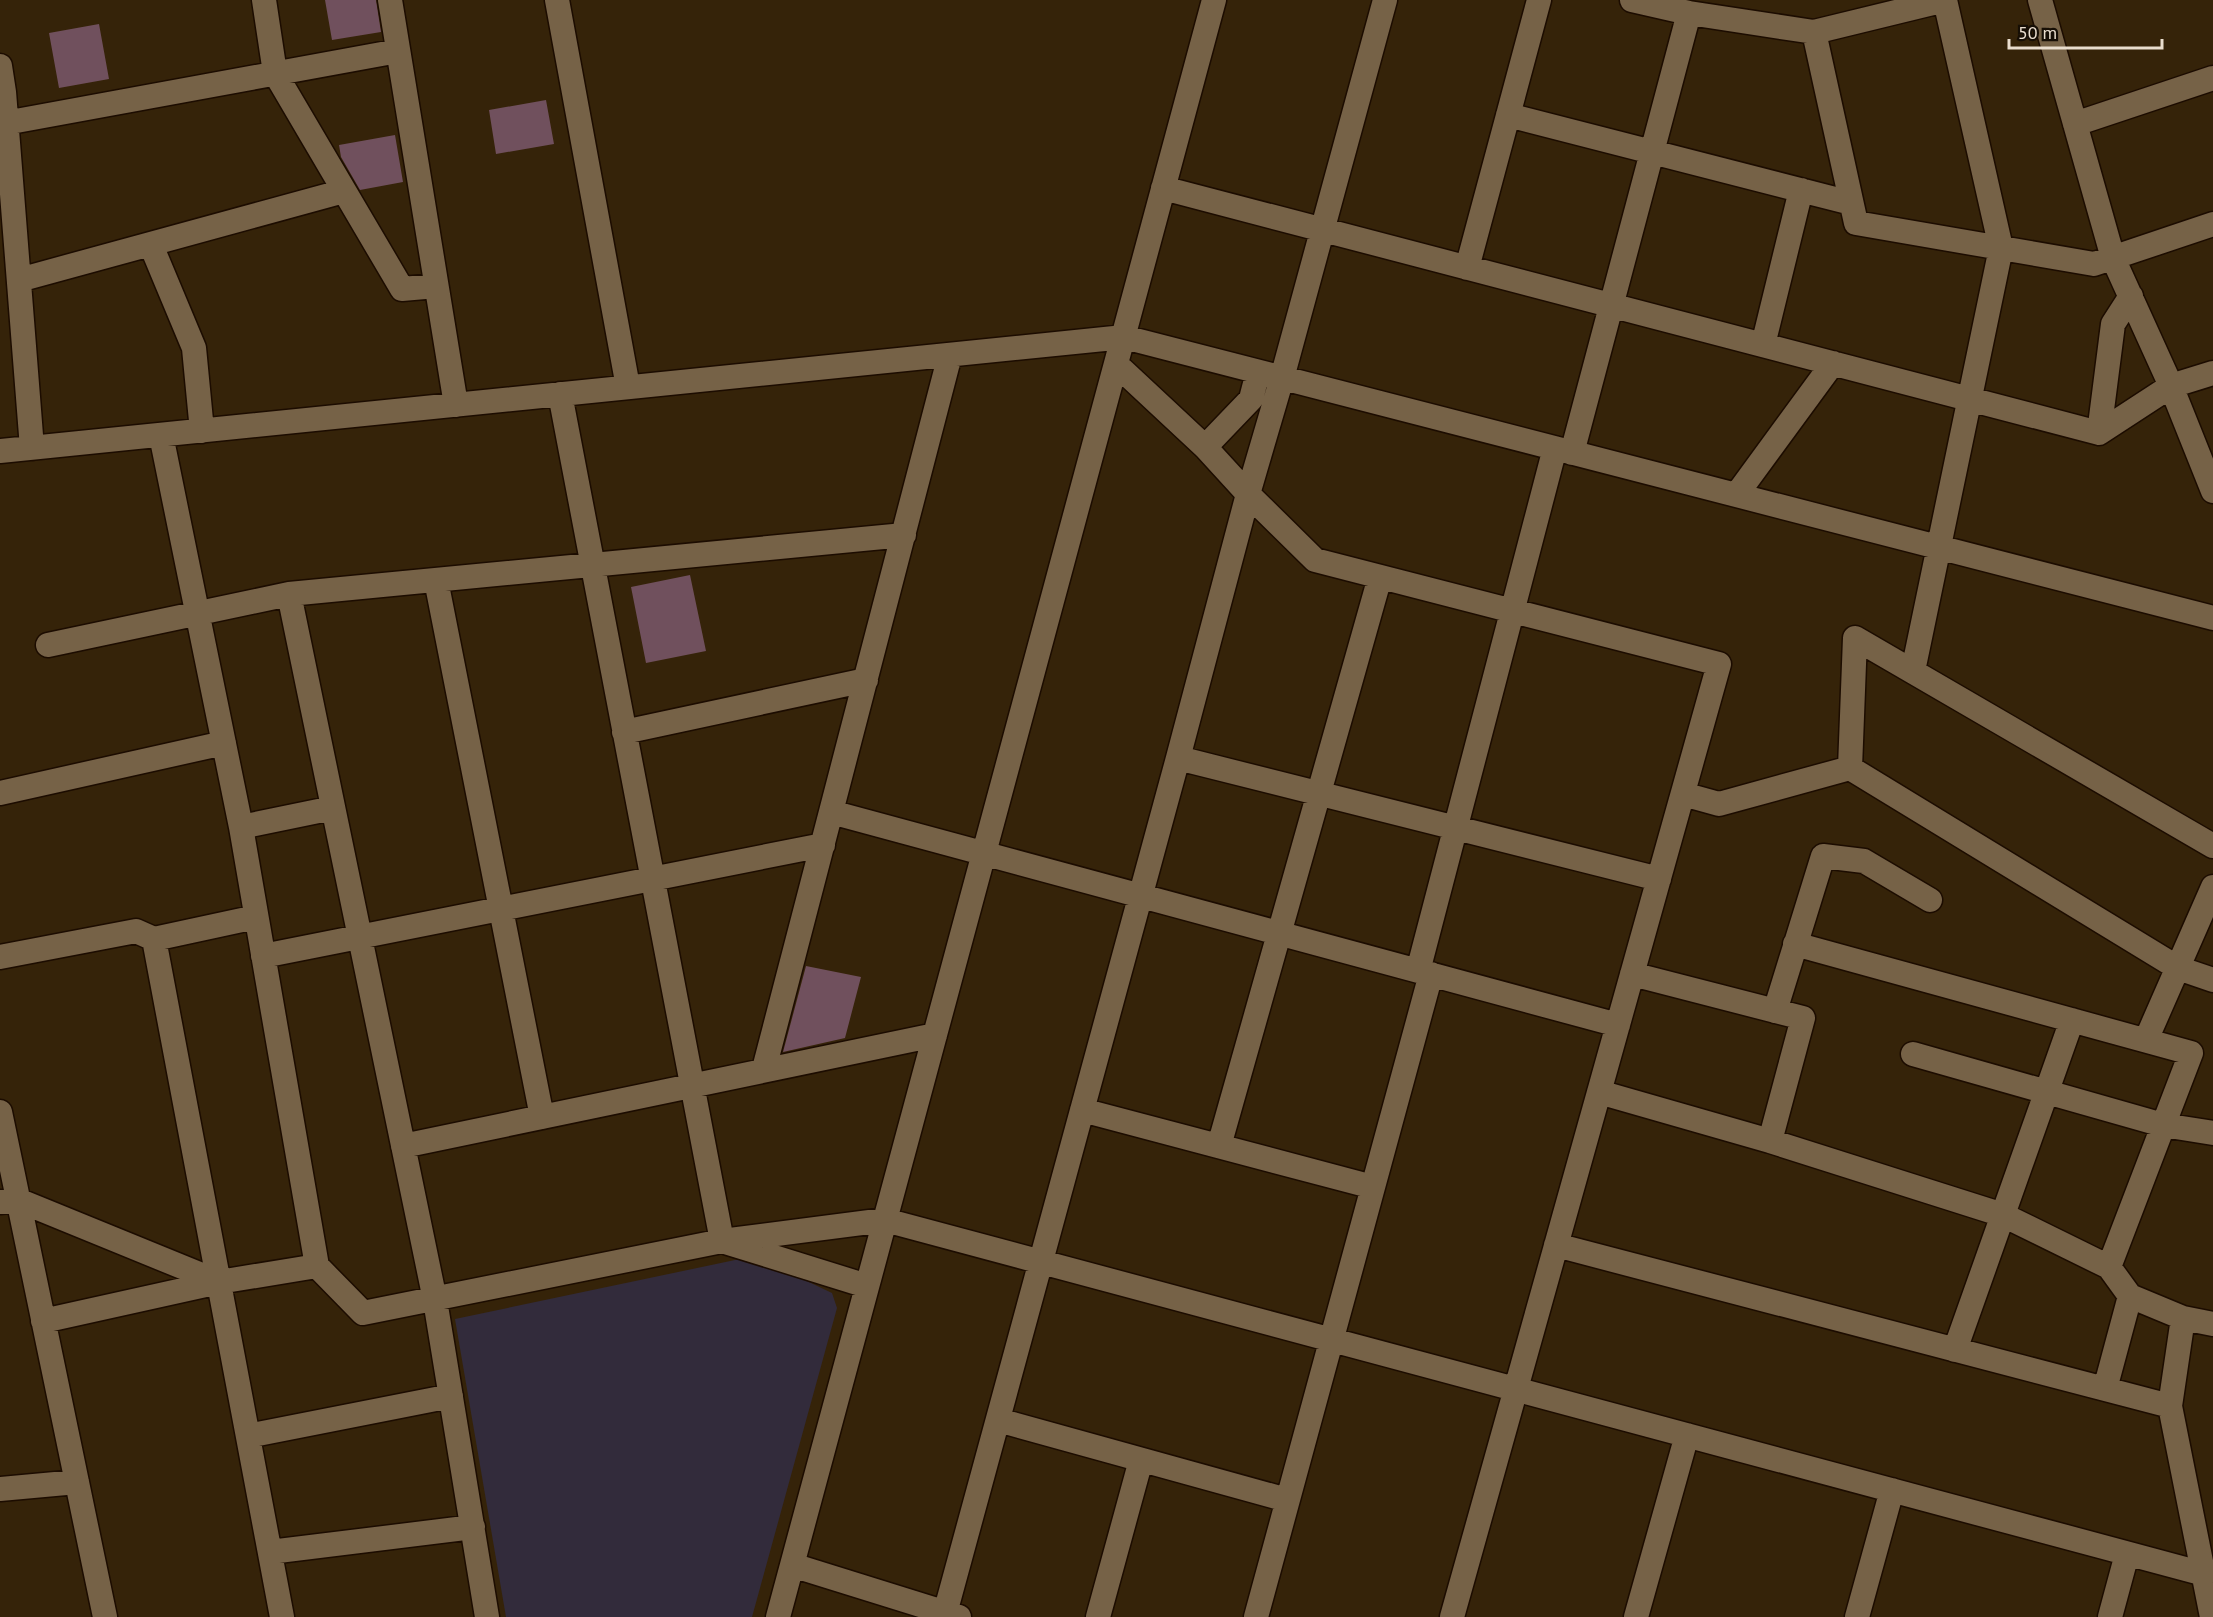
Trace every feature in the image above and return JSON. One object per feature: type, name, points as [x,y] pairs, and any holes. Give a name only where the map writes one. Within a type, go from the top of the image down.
[{"type":"street","points":[[264,0],[275,73],[402,289],[436,286]]},
{"type":"street","points":[[390,0],[456,405]]},
{"type":"street","points":[[557,0],[628,387]]},
{"type":"street","points":[[778,1617],[1214,0]]},
{"type":"street","points":[[792,1565],[950,1616],[998,1420],[1248,494],[1385,0]]},
{"type":"street","points":[[1467,268],[1539,0]]},
{"type":"street","points":[[1632,0],[1814,32],[1872,9],[1945,0],[2001,248],[1913,671]]},
{"type":"street","points":[[2040,0],[2113,258],[2171,386],[2213,491]]},
{"type":"street","points":[[1256,1617],[1373,1187],[1424,973],[1455,827],[1512,611],[1611,306],[1652,152],[1680,7]]},
{"type":"street","points":[[1814,32],[1856,223],[2094,264],[2213,224]]},
{"type":"street","points":[[3,124],[398,51]]},
{"type":"street","points":[[0,66],[3,124],[19,280],[32,448]]},
{"type":"street","points":[[2075,124],[2213,78]]},
{"type":"street","points":[[1508,115],[1851,203]]},
{"type":"street","points":[[1163,188],[2099,433],[2171,386],[2213,373]]},
{"type":"street","points":[[1762,345],[1801,190]]},
{"type":"street","points":[[19,280],[151,246],[344,191]]},
{"type":"street","points":[[151,246],[194,348],[202,430]]},
{"type":"street","points":[[2099,433],[2113,324],[2131,296]]},
{"type":"street","points":[[0,451],[1124,337],[2213,618]]},
{"type":"street","points":[[764,1069],[950,355]]},
{"type":"street","points":[[1737,494],[1833,363]]},
{"type":"street","points":[[1116,364],[1205,447],[1248,494],[1315,560],[1719,664],[1452,1617]]},
{"type":"street","points":[[1205,447],[1251,399],[1258,372]]},
{"type":"street","points":[[560,394],[722,1240]]},
{"type":"street","points":[[160,435],[241,827],[317,1266],[363,1313],[722,1240],[885,1220],[2204,1574]]},
{"type":"street","points":[[48,645],[289,594],[904,534]]},
{"type":"street","points":[[1219,1146],[1380,577]]},
{"type":"street","points":[[436,580],[542,1117]]},
{"type":"street","points":[[289,594],[435,1300],[487,1617]]},
{"type":"street","points":[[1850,768],[1855,638],[2213,846]]},
{"type":"street","points":[[624,732],[866,680]]},
{"type":"street","points":[[0,793],[224,743]]},
{"type":"street","points":[[1178,758],[1659,879]]},
{"type":"street","points":[[1683,794],[1719,804],[1850,768],[2178,968],[2213,980]]},
{"type":"street","points":[[241,827],[333,808]]},
{"type":"street","points":[[831,812],[1618,1025]]},
{"type":"street","points":[[263,956],[823,845]]},
{"type":"street","points":[[1775,1011],[1823,856],[1864,861],[1930,900]]},
{"type":"street","points":[[2146,1040],[2213,887]]},
{"type":"street","points":[[0,957],[136,931],[154,939],[256,917]]},
{"type":"street","points":[[154,939],[282,1617]]},
{"type":"street","points":[[1795,944],[2191,1053],[2109,1267]]},
{"type":"street","points":[[1632,974],[1803,1018],[1770,1142]]},
{"type":"street","points":[[1955,1350],[2072,1020]]},
{"type":"street","points":[[403,1146],[935,1035]]},
{"type":"street","points":[[1913,1054],[2163,1125],[2213,1133]]},
{"type":"street","points":[[1599,1092],[1770,1142],[2003,1215],[2109,1267],[2130,1296],[2183,1318],[2213,1324]]},
{"type":"street","points":[[1082,1110],[1373,1187]]},
{"type":"street","points":[[0,1112],[9,1201],[43,1321],[105,1617]]},
{"type":"street","points":[[9,1201],[219,1282]]},
{"type":"street","points":[[722,1240],[867,1286]]},
{"type":"street","points":[[1556,1245],[2170,1406]]},
{"type":"street","points":[[43,1321],[219,1282],[317,1266]]},
{"type":"street","points":[[2105,1389],[2130,1296]]},
{"type":"street","points":[[2183,1318],[2170,1406],[2203,1521],[2204,1574],[2212,1617]]},
{"type":"street","points":[[248,1436],[451,1396]]},
{"type":"street","points":[[998,1420],[1287,1500]]},
{"type":"street","points":[[1636,1617],[1687,1435]]},
{"type":"street","points":[[1098,1617],[1141,1460]]},
{"type":"street","points":[[0,1489],[76,1482]]},
{"type":"street","points":[[1857,1617],[1892,1491]]},
{"type":"street","points":[[270,1552],[473,1527]]},
{"type":"street","points":[[2110,1617],[2127,1554]]},
{"type":"shaded area","points":[[754,1256],[832,1293],[837,1308],[752,1617],[506,1617],[455,1319]]},
{"type":"building","points":[[325,0],[376,0],[381,32],[332,40]]},
{"type":"building","points":[[99,24],[109,79],[59,88],[49,33]]},
{"type":"building","points":[[546,100],[554,144],[496,154],[489,110]]},
{"type":"building","points":[[395,135],[403,182],[360,190],[341,157],[339,145]]},
{"type":"building","points":[[690,575],[706,651],[646,663],[631,587]]},
{"type":"building","points":[[806,966],[861,977],[845,1038],[783,1052]]}]
